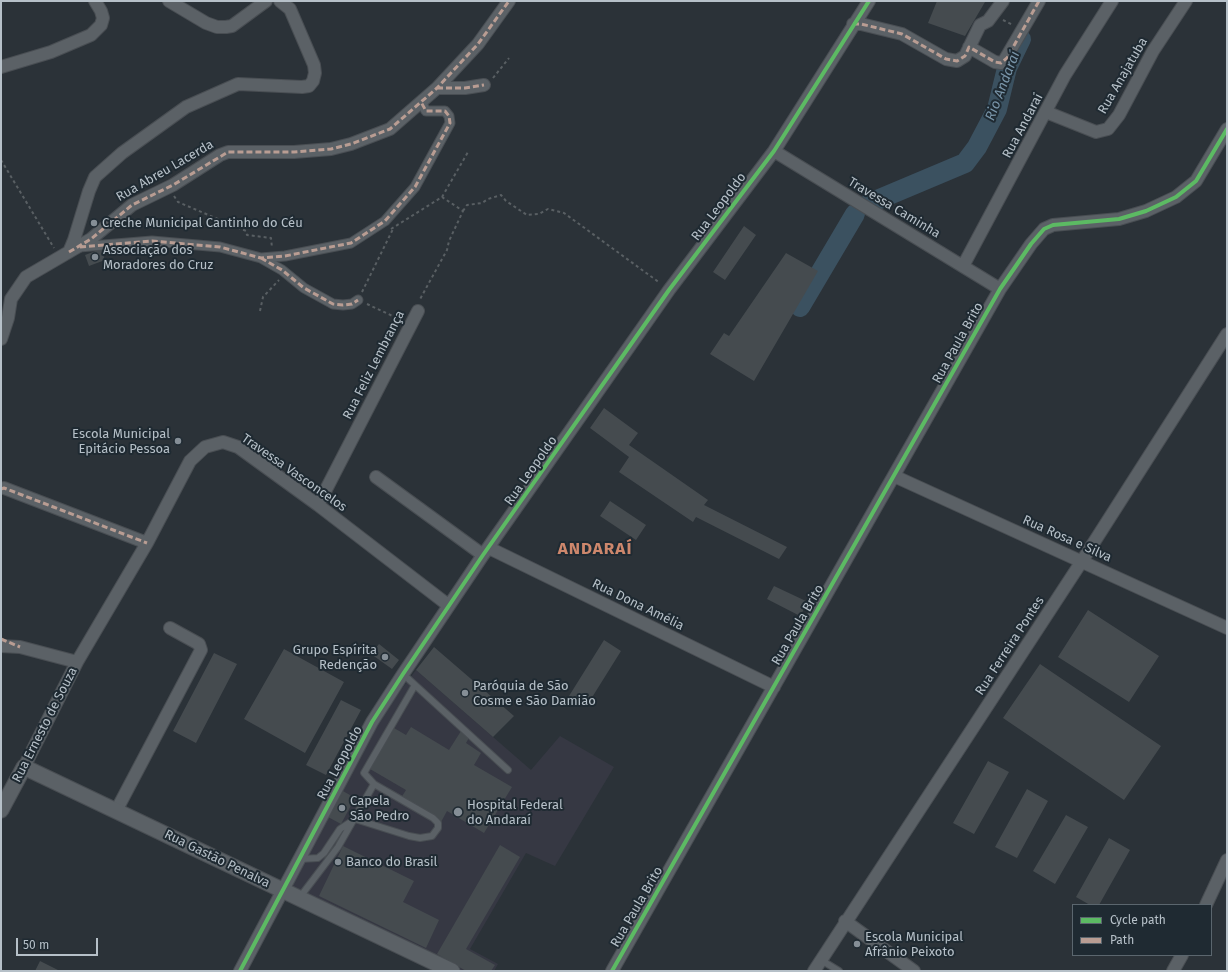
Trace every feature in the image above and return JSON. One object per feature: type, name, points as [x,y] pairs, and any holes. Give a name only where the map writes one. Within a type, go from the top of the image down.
[{"type":"street","points":[[1,67],[51,52],[90,35],[97,30],[103,18],[95,1]]},
{"type":"street","points":[[169,1],[217,27],[232,26],[266,1]]},
{"type":"street","points":[[69,252],[89,191],[96,177],[122,153],[186,107],[238,84],[309,86],[313,81],[315,73],[314,65],[290,9],[280,1]]},
{"type":"street","name":"Rua Abreu Lacerda","points":[[1,339],[8,318],[11,299],[26,277],[69,252],[132,205],[173,185],[228,152],[313,151],[351,144],[390,128],[438,88],[478,44],[509,1]]},
{"type":"street","name":"Rua Leopoldo","points":[[240,971],[284,891],[372,722],[403,674],[448,605],[669,290],[774,151],[853,24],[869,1]]},
{"type":"street","points":[[853,24],[861,24],[902,34],[946,59],[957,61],[965,56],[980,25],[988,21],[1003,1]]},
{"type":"street","points":[[969,47],[995,62],[1001,63],[1007,58],[1039,1]]},
{"type":"street","name":"Rua Andaraí","points":[[963,266],[1065,75],[1112,1]]},
{"type":"street","name":"Rua Anajatuba","points":[[1046,112],[1096,132],[1108,129],[1119,115],[1153,51],[1186,1]]},
{"type":"street","points":[[438,88],[466,88],[484,85]]},
{"type":"street","points":[[261,258],[315,251],[351,243],[385,221],[415,187],[450,123],[449,116],[444,111],[426,111],[421,102]]},
{"type":"street","name":"Rua Paula Brito","points":[[612,971],[1000,289],[1031,244],[1044,229],[1053,225],[1119,219],[1146,211],[1176,197],[1196,181],[1227,129]]},
{"type":"street","name":"Travessa Caminha","points":[[774,151],[1000,289]]},
{"type":"street","points":[[69,252],[152,241],[220,247],[261,258],[282,270],[304,288],[333,304],[352,304],[358,300]]},
{"type":"street","name":"Rua Feliz Lembrança","points":[[318,505],[418,311]]},
{"type":"street","name":"Rua Ferreira Pontes","points":[[814,971],[845,921],[1082,561],[1227,334]]},
{"type":"street","name":"Travessa Vasconcelos","points":[[77,662],[148,543],[190,461],[205,447],[223,442],[238,447],[318,505],[448,605]]},
{"type":"street","name":"Rua Dona Amélia","points":[[376,476],[486,552],[774,687]]},
{"type":"street","name":"Rua Rosa e Silva","points":[[894,476],[1227,628]]},
{"type":"street","points":[[2,488],[148,543]]},
{"type":"street","points":[[116,811],[201,650],[199,644],[170,628]]},
{"type":"street","points":[[1,639],[20,647],[77,662]]},
{"type":"street","points":[[1,646],[20,647]]},
{"type":"street","name":"Rua Ernesto de Souza","points":[[1,810],[77,662]]},
{"type":"street","name":"Rua Gastão Penalva","points":[[24,767],[452,971]]},
{"type":"street","points":[[1206,904],[1227,860]]},
{"type":"street","points":[[845,921],[914,971]]},
{"type":"street","points":[[1173,971],[1181,956]]},
{"type":"lane","points":[[403,674],[508,770]]},
{"type":"lane","points":[[355,819],[420,838],[432,836],[438,828],[438,823],[433,818],[374,784],[365,776],[364,773],[365,768],[415,685]]},
{"type":"lane","points":[[299,899],[338,848],[374,784]]},
{"type":"lane","points":[[300,859],[318,858],[324,853],[340,829],[355,819]]},
{"type":"lane","points":[[821,960],[839,971]]},
{"type":"path","points":[[993,14],[1022,30]]},
{"type":"path","points":[[484,85],[494,77],[509,58]]},
{"type":"path","points":[[388,230],[394,229],[442,197],[468,152]]},
{"type":"path","points":[[1,160],[69,252]]},
{"type":"path","points":[[173,185],[175,198],[178,202],[246,232],[247,235],[271,238],[273,257]]},
{"type":"path","points":[[442,197],[463,211],[467,205],[482,203],[488,199],[501,195],[506,201],[527,215],[539,214],[548,209],[564,213],[669,290]]},
{"type":"path","points":[[394,229],[358,300],[411,325]]},
{"type":"path","points":[[260,311],[263,297],[280,278],[282,270]]},
{"type":"shaded area","name":"Hospital Federal do Andaraí","points":[[416,670],[531,770],[560,736],[614,767],[555,866],[526,853],[470,949],[498,964],[494,971],[461,971],[288,889],[375,724]]},
{"type":"building","points":[[937,1],[985,2],[965,36],[928,23]]},
{"type":"building","points":[[744,226],[756,235],[725,280],[713,272]]},
{"type":"building","name":"Associação dos Moradores do Cruz","points":[[101,249],[105,260],[89,266],[85,255]]},
{"type":"building","points":[[786,253],[818,271],[754,381],[710,354],[724,333],[729,336]]},
{"type":"building","points":[[604,408],[638,433],[629,445],[708,500],[704,505],[787,547],[779,559],[696,517],[693,522],[619,472],[629,457],[590,428]]},
{"type":"building","points":[[610,501],[646,525],[636,540],[600,516]]},
{"type":"building","points":[[774,586],[808,602],[800,616],[767,599]]},
{"type":"building","points":[[1088,610],[1159,656],[1129,702],[1058,657]]},
{"type":"building","points":[[604,640],[621,651],[586,707],[569,696]]},
{"type":"building","name":"Grupo Espírita Redenção","points":[[379,644],[399,660],[392,669],[371,654]]},
{"type":"building","name":"Paróquia de São Cosme e São Damião","points":[[434,647],[514,716],[493,737],[416,670]]},
{"type":"building","points":[[284,649],[344,682],[305,753],[244,719]]},
{"type":"building","points":[[214,653],[237,664],[196,743],[173,731]]},
{"type":"building","points":[[1040,664],[1161,746],[1124,800],[1003,718]]},
{"type":"building","points":[[341,700],[361,710],[326,775],[306,765]]},
{"type":"building","points":[[411,727],[449,750],[461,731],[470,736],[466,743],[481,753],[474,765],[512,787],[484,833],[447,811],[441,822],[401,798],[406,790],[370,769],[394,728],[406,735]]},
{"type":"building","points":[[988,761],[1009,772],[974,834],[953,823]]},
{"type":"building","points":[[1027,789],[1048,801],[1017,858],[995,847]]},
{"type":"building","name":"Capela São Pedro","points":[[343,791],[355,798],[341,824],[328,817]]},
{"type":"building","points":[[1066,815],[1088,827],[1055,884],[1033,871]]},
{"type":"building","points":[[1109,838],[1130,850],[1100,904],[1088,904],[1076,897]]},
{"type":"building","points":[[500,845],[520,857],[466,949],[495,965],[491,971],[466,971],[437,954]]},
{"type":"building","points":[[343,846],[414,881],[403,902],[439,920],[426,948],[319,896]]},
{"type":"building","points":[[40,961],[60,971],[35,971]]},
{"type":"waterway","name":"Rio Andaraí","points":[[870,203],[965,163],[977,147],[997,109],[1007,68],[1021,39]]},
{"type":"waterway","name":"Rio Andaraí","points":[[800,307],[855,214]]},
{"type":"marked path","points":[[69,252],[91,239],[132,205],[173,185],[228,152],[294,152],[331,149],[351,144],[390,129],[437,88],[478,44],[509,1]]},
{"type":"marked path","points":[[853,24],[861,24],[902,34],[946,59],[957,61],[965,56],[969,47],[995,62],[1001,63],[1007,58],[1039,1]]},
{"type":"marked path","points":[[437,88],[465,88],[484,85]]},
{"type":"marked path","points":[[80,247],[152,241],[220,247],[261,258],[285,256],[351,243],[385,221],[415,187],[450,123],[449,116],[445,111],[426,111],[421,102]]},
{"type":"marked path","points":[[261,258],[282,270],[304,288],[333,304],[352,304],[358,300]]},
{"type":"marked path","points":[[1,489],[4,488],[147,543]]},
{"type":"marked path","points":[[1,639],[20,647]]},
{"type":"cycle path","points":[[240,971],[372,722],[403,674],[483,555],[669,290],[774,151],[869,1]]},
{"type":"cycle path","points":[[612,971],[1000,289],[1031,244],[1044,229],[1053,225],[1119,219],[1146,211],[1176,197],[1196,181],[1227,129]]},
{"type":"place","name":"Creche Municipal Cantinho do Céu","points":[[94,223]]},
{"type":"place","name":"Associação dos Moradores do Cruz","points":[[95,257]]},
{"type":"place","name":"Escola Municipal Epitácio Pessoa","points":[[178,441]]},
{"type":"place","name":"Grupo Espírita Redenção","points":[[385,657]]},
{"type":"place","name":"Paróquia de São Cosme e São Damião","points":[[465,693]]},
{"type":"place","name":"Capela São Pedro","points":[[342,808]]},
{"type":"place","name":"Hospital Federal do Andaraí","points":[[458,812]]},
{"type":"place","name":"Banco do Brasil","points":[[338,862]]},
{"type":"place","name":"Escola Municipal Afrânio Peixoto","points":[[857,944]]},
{"type":"district","name":"ANDARAÍ","points":[[595,549]]}]
